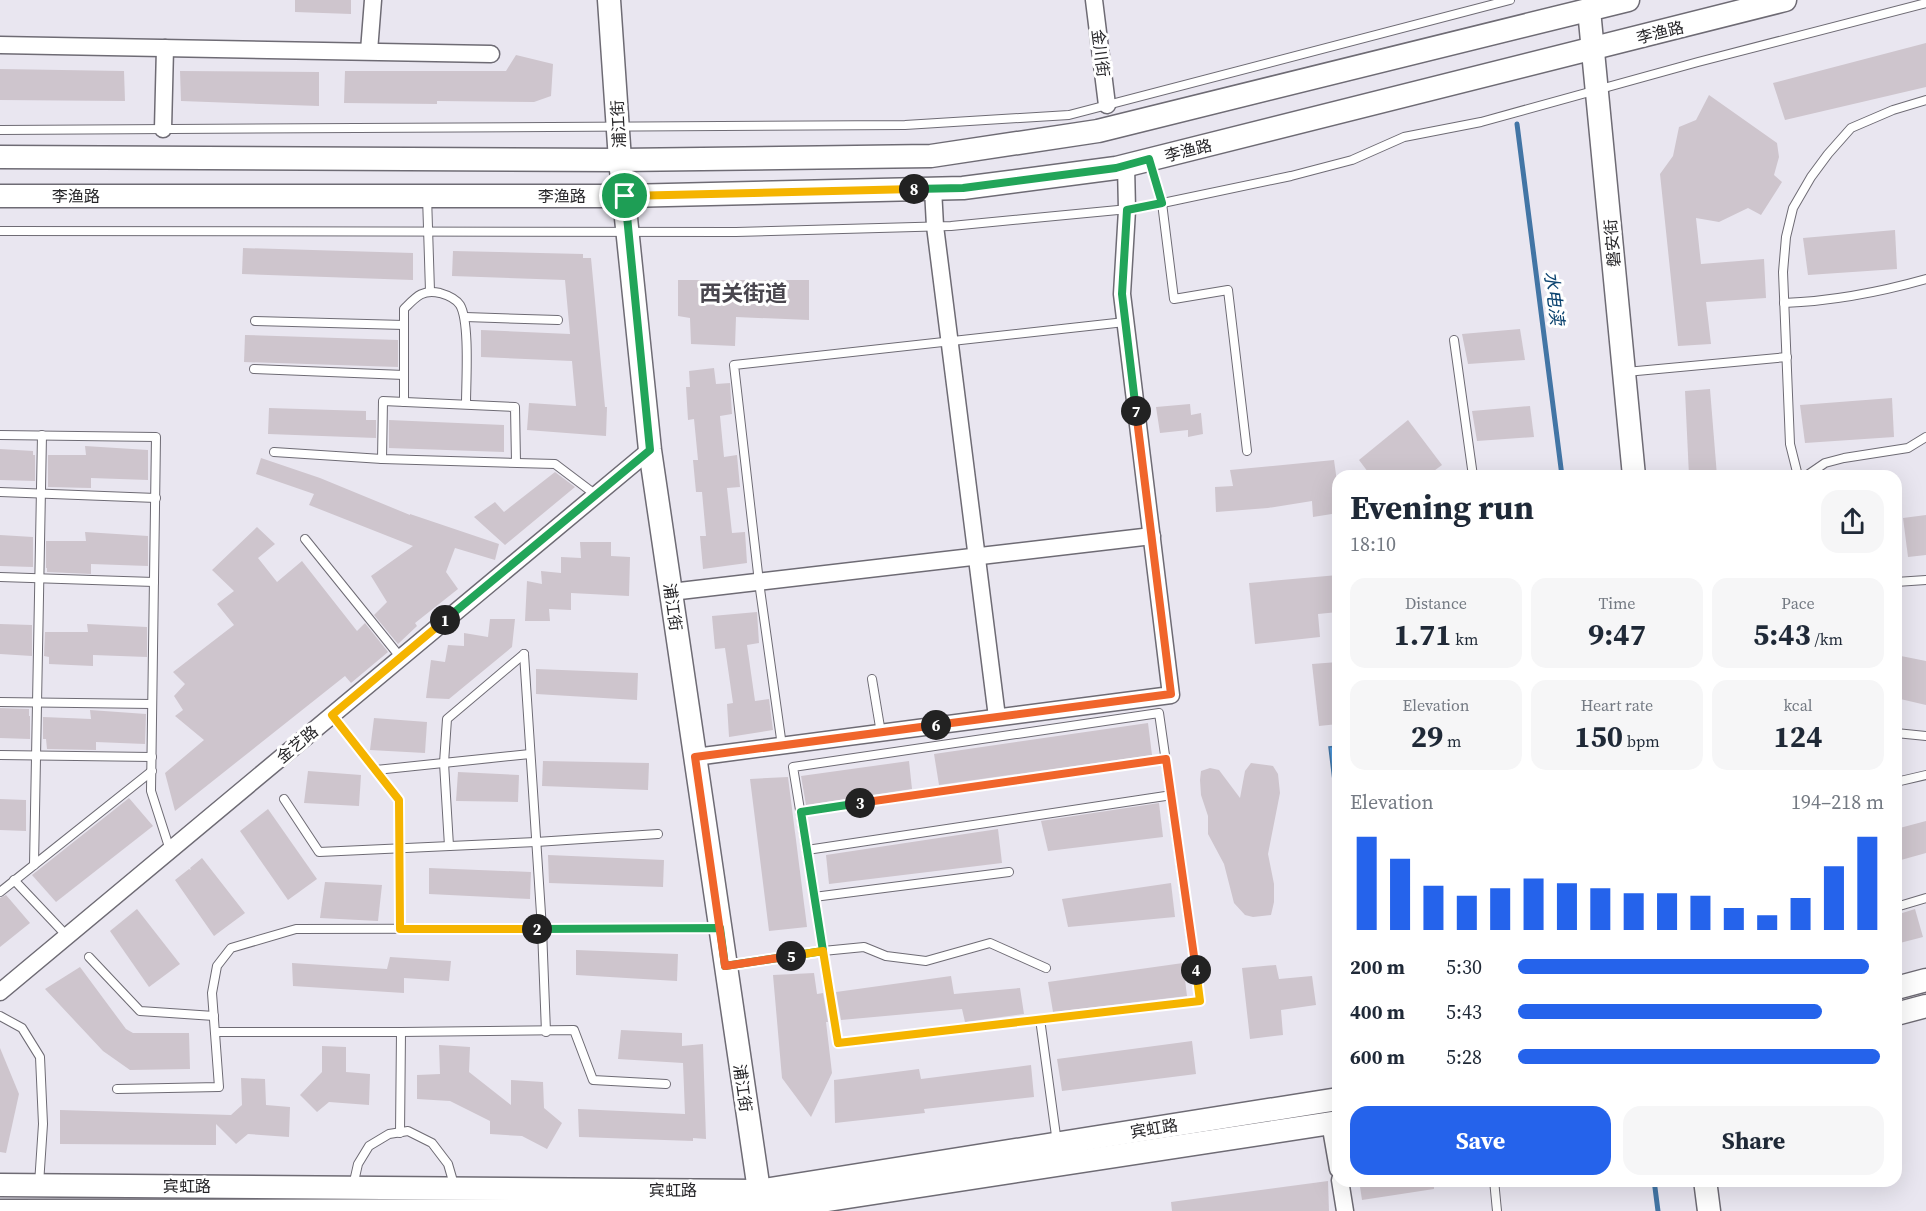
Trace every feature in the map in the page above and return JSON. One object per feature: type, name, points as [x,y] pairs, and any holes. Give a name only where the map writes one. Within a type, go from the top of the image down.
[{"type":"main road","name":"浦江街","points":[[609,0],[620,160],[650,450],[761,1204]]},
{"type":"main road","points":[[0,157],[620,160],[931,156],[1098,131],[1587,5],[1628,0]]},
{"type":"main road","name":"李渔路","points":[[0,196],[625,196],[963,188],[1126,165],[1785,0]]},
{"type":"main road","name":"磐安街","points":[[1587,5],[1633,470]]},
{"type":"main road","points":[[1902,986],[1926,980]]},
{"type":"main road","points":[[1902,1012],[1926,1006]]},
{"type":"main road","name":"宾虹路","points":[[0,1185],[456,1188],[761,1204],[1058,1143],[1332,1100]]},
{"type":"main road","name":"宾虹路","points":[[0,1211],[294,1211],[761,1204],[1332,1123]]},
{"type":"main road","points":[[1706,1187],[1709,1211]]},
{"type":"street","points":[[369,51],[373,0]]},
{"type":"street","name":"金川街","points":[[1094,0],[1107,105]]},
{"type":"street","points":[[0,45],[491,54]]},
{"type":"street","points":[[163,129],[165,48]]},
{"type":"street","points":[[695,757],[1171,694],[1122,294],[1127,210],[1126,165]]},
{"type":"street","points":[[933,189],[935,226],[997,717]]},
{"type":"street","name":"金艺路","points":[[0,992],[650,450]]},
{"type":"street","points":[[671,592],[1152,536]]},
{"type":"street","points":[[1341,1187],[1345,1211]]},
{"type":"lane","points":[[0,130],[905,125],[1069,115],[1510,0]]},
{"type":"lane","points":[[0,231],[736,232],[935,226],[1017,221],[1127,210],[1291,176],[1352,160],[1404,137],[1481,122],[1926,3]]},
{"type":"lane","points":[[1796,470],[1790,444],[1784,272],[1786,237],[1793,208],[1811,177],[1851,128],[1926,100]]},
{"type":"lane","points":[[1149,159],[1162,203],[1174,299],[1228,290],[1247,451]]},
{"type":"lane","points":[[427,196],[430,291]]},
{"type":"lane","points":[[1785,303],[1853,296],[1926,279]]},
{"type":"lane","points":[[404,402],[405,309],[417,296],[430,291],[447,295],[459,303],[465,317],[466,404]]},
{"type":"lane","points":[[465,317],[558,320]]},
{"type":"lane","points":[[255,321],[404,325]]},
{"type":"lane","points":[[782,746],[759,582],[734,365],[1125,322]]},
{"type":"lane","points":[[1454,340],[1472,470]]},
{"type":"lane","points":[[1624,372],[1786,357]]},
{"type":"lane","points":[[254,369],[404,375]]},
{"type":"lane","points":[[382,459],[383,401],[516,407],[516,462]]},
{"type":"lane","points":[[0,435],[156,437],[152,790],[170,850]]},
{"type":"lane","points":[[34,865],[42,435]]},
{"type":"lane","points":[[1815,470],[1825,463],[1844,458],[1908,448],[1926,437]]},
{"type":"lane","points":[[274,452],[382,459],[555,464],[596,495]]},
{"type":"lane","points":[[0,492],[156,498]]},
{"type":"lane","points":[[305,539],[400,658]]},
{"type":"lane","points":[[0,577],[154,582]]},
{"type":"lane","points":[[1902,582],[1926,580]]},
{"type":"lane","points":[[449,846],[444,762],[447,719],[524,654],[542,929],[546,1032]]},
{"type":"lane","points":[[872,679],[881,733]]},
{"type":"lane","points":[[0,702],[153,704]]},
{"type":"lane","points":[[1159,713],[1172,795],[1200,1001],[838,1043],[794,767],[1159,713]]},
{"type":"lane","points":[[332,715],[399,800],[400,929]]},
{"type":"lane","points":[[1902,734],[1926,736]]},
{"type":"lane","points":[[0,754],[152,757]]},
{"type":"lane","points":[[376,770],[530,754]]},
{"type":"lane","points":[[801,812],[1166,759]]},
{"type":"lane","points":[[0,892],[152,771]]},
{"type":"lane","points":[[1902,781],[1926,775]]},
{"type":"lane","points":[[807,850],[1172,795]]},
{"type":"lane","points":[[284,799],[319,852],[536,843],[658,834]]},
{"type":"lane","points":[[814,897],[1009,872]]},
{"type":"lane","points":[[14,880],[67,936]]},
{"type":"lane","points":[[1902,905],[1926,898]]},
{"type":"lane","points":[[117,1089],[219,1087],[212,993],[217,966],[231,948],[296,929],[720,928]]},
{"type":"lane","points":[[725,966],[864,947],[886,956],[926,962],[990,943],[1046,968]]},
{"type":"lane","points":[[89,957],[140,1011],[214,1016]]},
{"type":"lane","points":[[0,1016],[22,1028],[40,1057],[43,1124],[39,1185]]},
{"type":"lane","points":[[1040,1019],[1058,1143]]},
{"type":"lane","points":[[215,1032],[546,1032],[574,1030],[593,1080],[666,1084]]},
{"type":"lane","points":[[400,1133],[401,1032]]},
{"type":"lane","points":[[353,1188],[358,1164],[369,1146],[389,1134],[408,1131],[432,1143],[448,1164],[456,1188]]},
{"type":"lane","points":[[1495,1187],[1497,1211]]},
{"type":"water","points":[[1329,747],[1332,747],[1332,772]]},
{"type":"building","points":[[295,0],[351,0],[351,14],[295,12]]},
{"type":"building","points":[[1926,43],[1926,87],[1785,120],[1773,83]]},
{"type":"building","points":[[516,55],[553,64],[551,96],[534,102],[344,103],[345,71],[506,71]]},
{"type":"building","points":[[0,69],[124,71],[125,101],[0,100]]},
{"type":"building","points":[[180,71],[319,72],[319,106],[181,101]]},
{"type":"building","points":[[1709,95],[1777,143],[1779,157],[1774,175],[1782,182],[1761,215],[1748,208],[1719,222],[1696,218],[1701,264],[1764,259],[1766,298],[1706,302],[1711,344],[1678,346],[1660,174],[1673,156],[1679,127],[1696,120]]},
{"type":"building","points":[[1895,230],[1897,269],[1808,275],[1803,238]]},
{"type":"building","points":[[243,248],[413,253],[413,280],[242,274]]},
{"type":"building","points":[[453,251],[583,254],[583,258],[591,258],[605,407],[607,407],[606,436],[527,430],[529,403],[576,406],[572,361],[481,357],[481,330],[570,334],[565,280],[452,276]]},
{"type":"building","points":[[678,280],[809,280],[809,320],[736,317],[735,346],[691,344],[690,318],[678,316]]},
{"type":"building","points":[[1520,329],[1525,360],[1468,364],[1462,334]]},
{"type":"building","points":[[245,335],[398,340],[398,367],[244,362]]},
{"type":"building","points":[[714,368],[716,384],[730,383],[732,414],[720,416],[724,457],[737,455],[740,487],[727,488],[732,533],[745,532],[747,563],[703,569],[700,536],[706,536],[702,492],[696,492],[693,460],[698,460],[694,419],[688,420],[686,387],[690,387],[689,371]]},
{"type":"building","points":[[1710,389],[1717,470],[1689,470],[1685,391]]},
{"type":"building","points":[[1892,398],[1894,437],[1805,443],[1800,405]]},
{"type":"building","points":[[1190,404],[1191,415],[1201,413],[1203,434],[1188,437],[1188,430],[1160,433],[1156,407]]},
{"type":"building","points":[[1530,406],[1534,437],[1477,441],[1472,411]]},
{"type":"building","points":[[269,408],[366,411],[366,420],[376,420],[376,438],[268,434]]},
{"type":"building","points":[[389,420],[504,425],[504,452],[389,448]]},
{"type":"building","points":[[1408,420],[1442,465],[1435,470],[1366,470],[1359,460]]},
{"type":"building","points":[[85,446],[148,450],[148,480],[91,478],[91,488],[48,487],[48,455],[86,455]]},
{"type":"building","points":[[0,449],[33,451],[35,481],[0,480]]},
{"type":"building","points":[[261,458],[320,478],[410,515],[499,544],[495,560],[455,548],[446,572],[458,589],[415,623],[417,626],[398,644],[374,615],[387,602],[371,576],[413,546],[309,505],[314,494],[256,474]]},
{"type":"building","points":[[1334,460],[1332,514],[1313,517],[1312,501],[1268,508],[1216,512],[1215,487],[1233,486],[1230,470]]},
{"type":"building","points":[[555,472],[575,487],[505,545],[474,517],[495,502],[504,512]]},
{"type":"building","points":[[1926,515],[1926,555],[1908,557],[1903,518]]},
{"type":"building","points":[[257,527],[275,544],[258,558],[277,582],[302,561],[357,631],[365,623],[388,652],[351,683],[345,676],[175,811],[165,773],[204,740],[175,716],[183,710],[174,696],[185,684],[173,672],[234,625],[217,604],[234,591],[212,570]]},
{"type":"building","points":[[85,532],[148,536],[148,566],[91,564],[91,574],[47,572],[46,541],[86,541]]},
{"type":"building","points":[[0,535],[33,537],[33,567],[0,566]]},
{"type":"building","points":[[580,542],[611,542],[611,556],[630,557],[629,596],[571,593],[571,610],[549,609],[550,621],[525,621],[527,581],[542,584],[541,571],[561,573],[561,557],[581,558]]},
{"type":"building","points":[[1332,576],[1332,613],[1318,614],[1320,637],[1255,644],[1249,583]]},
{"type":"building","points":[[757,612],[759,643],[747,645],[755,701],[769,699],[773,730],[729,737],[727,704],[733,703],[725,648],[715,649],[712,616]]},
{"type":"building","points":[[490,619],[515,619],[512,647],[449,699],[426,698],[431,660],[445,662],[448,645],[464,646],[464,633],[488,637]]},
{"type":"building","points":[[0,624],[32,625],[32,656],[0,654]]},
{"type":"building","points":[[87,624],[147,627],[147,657],[93,655],[93,666],[49,664],[49,657],[44,656],[45,632],[88,632]]},
{"type":"building","points":[[1902,656],[1926,661],[1926,705],[1902,699]]},
{"type":"building","points":[[1332,662],[1332,725],[1319,726],[1312,664]]},
{"type":"building","points":[[536,669],[638,673],[637,700],[536,694]]},
{"type":"building","points":[[0,708],[29,709],[30,739],[0,738]]},
{"type":"building","points":[[90,710],[146,714],[145,744],[96,742],[96,750],[47,749],[46,739],[43,739],[43,717],[91,719]]},
{"type":"building","points":[[374,718],[427,722],[425,753],[370,750]]},
{"type":"building","points":[[1148,723],[1152,755],[939,785],[934,754]]},
{"type":"building","points":[[543,761],[649,763],[648,790],[542,786]]},
{"type":"building","points":[[909,761],[912,789],[806,805],[801,776]]},
{"type":"building","points":[[1251,763],[1273,766],[1278,774],[1280,793],[1268,854],[1274,884],[1274,902],[1271,915],[1253,917],[1245,915],[1234,903],[1224,864],[1208,834],[1208,816],[1201,795],[1200,780],[1201,771],[1210,768],[1219,770],[1240,798],[1245,771]]},
{"type":"building","points":[[308,771],[361,775],[359,806],[304,803]]},
{"type":"building","points":[[458,772],[519,775],[518,802],[456,801]]},
{"type":"building","points":[[788,777],[807,927],[769,931],[750,779]]},
{"type":"building","points":[[129,798],[153,826],[56,902],[32,875]]},
{"type":"building","points":[[0,799],[26,800],[26,831],[0,830]]},
{"type":"building","points":[[1159,803],[1163,837],[1048,851],[1041,821]]},
{"type":"building","points":[[268,809],[317,879],[288,900],[240,831]]},
{"type":"building","points":[[1926,821],[1926,853],[1902,860],[1902,827]]},
{"type":"building","points":[[998,829],[1002,863],[829,884],[826,855]]},
{"type":"building","points":[[548,855],[664,860],[663,887],[549,883]]},
{"type":"building","points":[[202,858],[245,913],[214,936],[175,880],[189,869],[191,870],[190,868]]},
{"type":"building","points":[[429,868],[531,872],[530,899],[429,894]]},
{"type":"building","points":[[325,882],[382,885],[378,921],[320,918]]},
{"type":"building","points":[[1171,883],[1175,917],[1068,927],[1062,899]]},
{"type":"building","points":[[6,895],[30,923],[0,947],[0,898]]},
{"type":"building","points":[[137,909],[180,964],[149,987],[110,931]]},
{"type":"building","points":[[1915,909],[1923,937],[1902,942],[1902,913]]},
{"type":"building","points":[[576,950],[678,954],[677,981],[576,975]]},
{"type":"building","points":[[390,957],[451,961],[449,981],[404,978],[404,993],[293,986],[292,963],[387,969]]},
{"type":"building","points":[[1183,963],[1187,996],[1053,1012],[1048,982]]},
{"type":"building","points":[[1276,965],[1279,979],[1312,976],[1316,1005],[1281,1010],[1283,1035],[1250,1039],[1242,968]]},
{"type":"building","points":[[80,967],[126,1029],[133,1033],[189,1033],[190,1069],[130,1070],[103,1051],[45,989]]},
{"type":"building","points":[[814,973],[817,994],[823,993],[832,1073],[811,1117],[782,1078],[773,975]]},
{"type":"building","points":[[951,976],[954,994],[1020,988],[1024,1014],[965,1022],[962,1009],[841,1020],[836,992]]},
{"type":"building","points":[[621,1030],[682,1033],[682,1046],[703,1044],[706,1139],[693,1138],[693,1141],[579,1137],[578,1109],[685,1114],[683,1063],[618,1059]]},
{"type":"building","points":[[1192,1041],[1196,1074],[1062,1091],[1057,1059]]},
{"type":"building","points":[[439,1045],[470,1047],[469,1072],[511,1105],[511,1080],[543,1082],[544,1108],[562,1123],[547,1149],[522,1136],[490,1134],[490,1121],[450,1101],[417,1099],[417,1075],[440,1074]]},
{"type":"building","points":[[322,1046],[346,1047],[346,1072],[370,1074],[369,1105],[329,1102],[317,1112],[300,1095],[322,1072]]},
{"type":"building","points":[[0,1048],[19,1094],[6,1153],[0,1152]]},
{"type":"building","points":[[1031,1065],[1034,1097],[924,1109],[925,1113],[835,1123],[834,1080],[919,1069],[921,1079]]},
{"type":"building","points":[[241,1078],[265,1079],[266,1105],[290,1107],[289,1137],[248,1134],[236,1144],[216,1124],[216,1145],[60,1144],[60,1110],[231,1115],[242,1105]]},
{"type":"building","points":[[1328,1181],[1329,1211],[1172,1211],[1171,1202]]},
{"type":"building","points":[[1360,1187],[1434,1187],[1434,1189],[1362,1200]]},
{"type":"waterway","name":"水电渎","points":[[1517,124],[1561,470]]},
{"type":"waterway","name":"水电渎","points":[[1655,1187],[1658,1211]]},
{"type":"district","name":"西关街道","points":[[743,293]]},
{"type":"route","points":[[625,196],[650,450],[332,715],[399,800],[400,929],[720,928],[725,966],[823,951],[801,812],[1166,759],[1200,1001],[838,1043],[823,951],[774,958],[725,966],[720,928],[695,757],[1171,694],[1122,294],[1127,210],[1162,203],[1149,159],[1116,168],[963,188],[625,196]]}]
